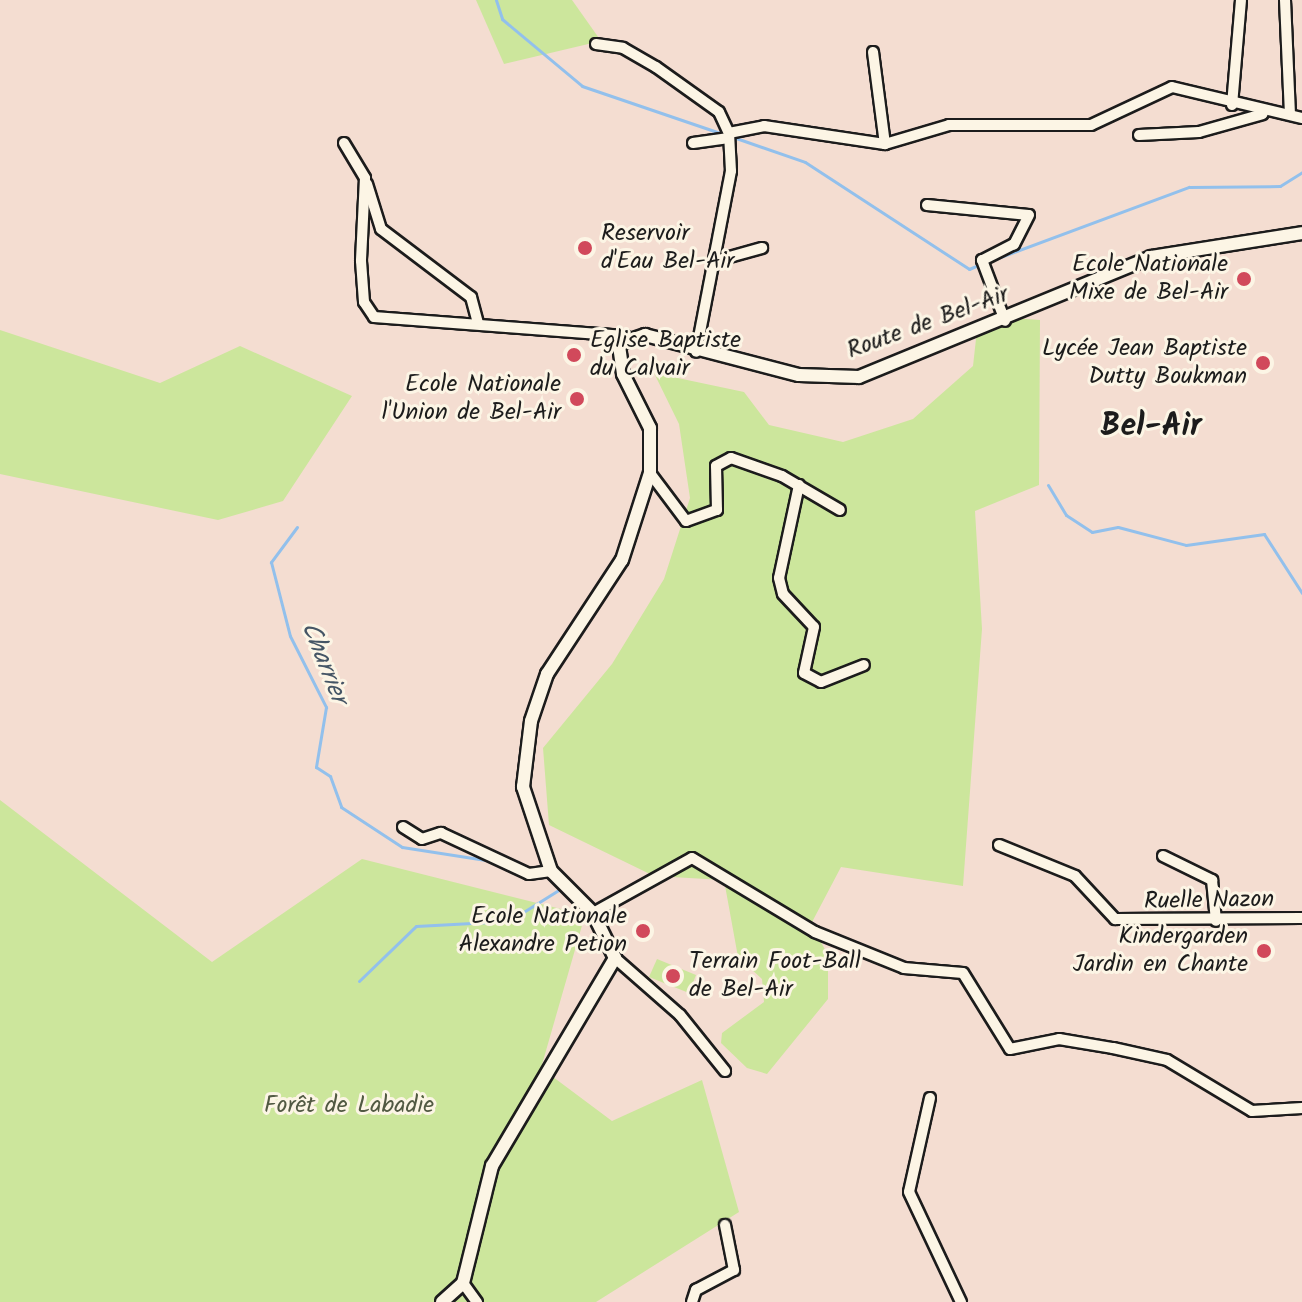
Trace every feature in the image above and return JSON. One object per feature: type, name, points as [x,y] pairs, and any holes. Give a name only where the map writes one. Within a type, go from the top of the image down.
[{"type":"street","points":[[1232,105],[1241,0]]},
{"type":"street","points":[[1285,0],[1290,113]]},
{"type":"street","points":[[596,44],[623,48],[656,67],[719,112],[729,136],[731,171],[696,352]]},
{"type":"street","points":[[873,52],[885,144]]},
{"type":"street","points":[[693,143],[764,126],[885,144],[949,125],[1091,125],[1172,87],[1232,105],[1290,113],[1302,118]]},
{"type":"street","points":[[1139,135],[1199,132],[1269,112]]},
{"type":"street","points":[[344,143],[365,178],[381,229],[471,297],[478,324]]},
{"type":"street","points":[[365,178],[361,261],[371,314],[625,336],[617,355],[650,428],[650,473],[622,560],[547,674],[531,721],[524,804],[551,871],[593,913],[615,958],[680,1015],[725,1071]]},
{"type":"street","points":[[927,205],[1029,215],[1014,244],[982,263],[1005,321]]},
{"type":"street","name":"Route de Bel-Air","points":[[625,336],[799,375],[859,377],[1005,321],[1151,257],[1302,233]]},
{"type":"street","points":[[715,261],[762,248]]},
{"type":"street","points":[[650,473],[686,521],[717,510],[716,466],[724,459],[747,460],[799,485],[840,510]]},
{"type":"street","points":[[799,485],[779,578],[783,594],[814,627],[804,673],[821,682],[864,665]]},
{"type":"street","points":[[403,827],[422,839],[441,833],[529,874],[551,871]]},
{"type":"street","name":"Ruelle Nazon","points":[[999,845],[1075,876],[1115,919],[1216,921],[1302,918]]},
{"type":"street","points":[[1163,856],[1212,880],[1216,921]]},
{"type":"street","points":[[593,913],[692,858],[815,932],[904,968],[963,973],[1010,1049],[1059,1039],[1113,1048],[1167,1060],[1252,1111],[1302,1108]]},
{"type":"street","points":[[442,1302],[463,1283],[492,1166],[615,958]]},
{"type":"street","points":[[930,1098],[909,1192],[961,1302]]},
{"type":"street","points":[[692,1302],[696,1290],[734,1270],[725,1225]]},
{"type":"street","points":[[463,1283],[477,1302]]},
{"type":"green space","points":[[476,0],[572,0],[601,41],[504,64]]},
{"type":"green space","points":[[996,317],[1040,320],[1039,485],[975,511],[982,629],[963,886],[841,867],[811,924],[828,955],[828,999],[767,1074],[747,1068],[721,1043],[722,1033],[764,1002],[762,979],[738,957],[724,880],[654,876],[549,825],[543,748],[612,664],[664,579],[690,498],[679,424],[654,373],[744,392],[769,425],[843,442],[913,419],[973,366],[977,330]]},
{"type":"green space","points":[[0,330],[160,383],[240,346],[352,396],[283,501],[218,520],[0,474]]},
{"type":"green space","name":"Forêt de Labadie","points":[[0,800],[212,962],[362,859],[585,915],[541,1068],[612,1121],[702,1080],[739,1212],[596,1302],[0,1302]]},
{"type":"green space","name":"Terrain Foot-Ball de Bel-Air","points":[[657,959],[696,975],[689,993],[649,977]]},
{"type":"waterway","points":[[496,0],[502,19],[582,86],[726,135]]},
{"type":"waterway","points":[[733,137],[805,162],[969,269],[981,264]]},
{"type":"waterway","points":[[995,259],[1189,187],[1280,186],[1302,172]]},
{"type":"waterway","points":[[1048,485],[1066,515],[1092,532],[1118,527],[1186,545],[1264,534],[1302,593]]},
{"type":"waterway","name":"Charrier","points":[[297,527],[271,562],[290,636],[326,707],[316,767],[330,776],[341,807],[402,847],[492,861]]},
{"type":"waterway","points":[[359,981],[416,926],[509,921],[557,891]]},
{"type":"place","name":"Reservoir d'Eau Bel-Air","points":[[585,248]]},
{"type":"place","name":"Ecole Nationale Mixe de Bel-Air","points":[[1244,279]]},
{"type":"place","name":"Eglise Baptiste du Calvair","points":[[574,355]]},
{"type":"place","name":"Lycée Jean Baptiste Dutty Boukman","points":[[1263,363]]},
{"type":"place","name":"Ecole Nationale l'Union de Bel-Air","points":[[577,399]]},
{"type":"place","name":"Ecole Nationale Alexandre Petion","points":[[643,931]]},
{"type":"place","name":"Kindergarden Jardin en Chante","points":[[1264,951]]},
{"type":"place","name":"Terrain Foot-Ball de Bel-Air","points":[[673,976]]},
{"type":"district","name":"Bel-Air","points":[[1151,427]]}]
